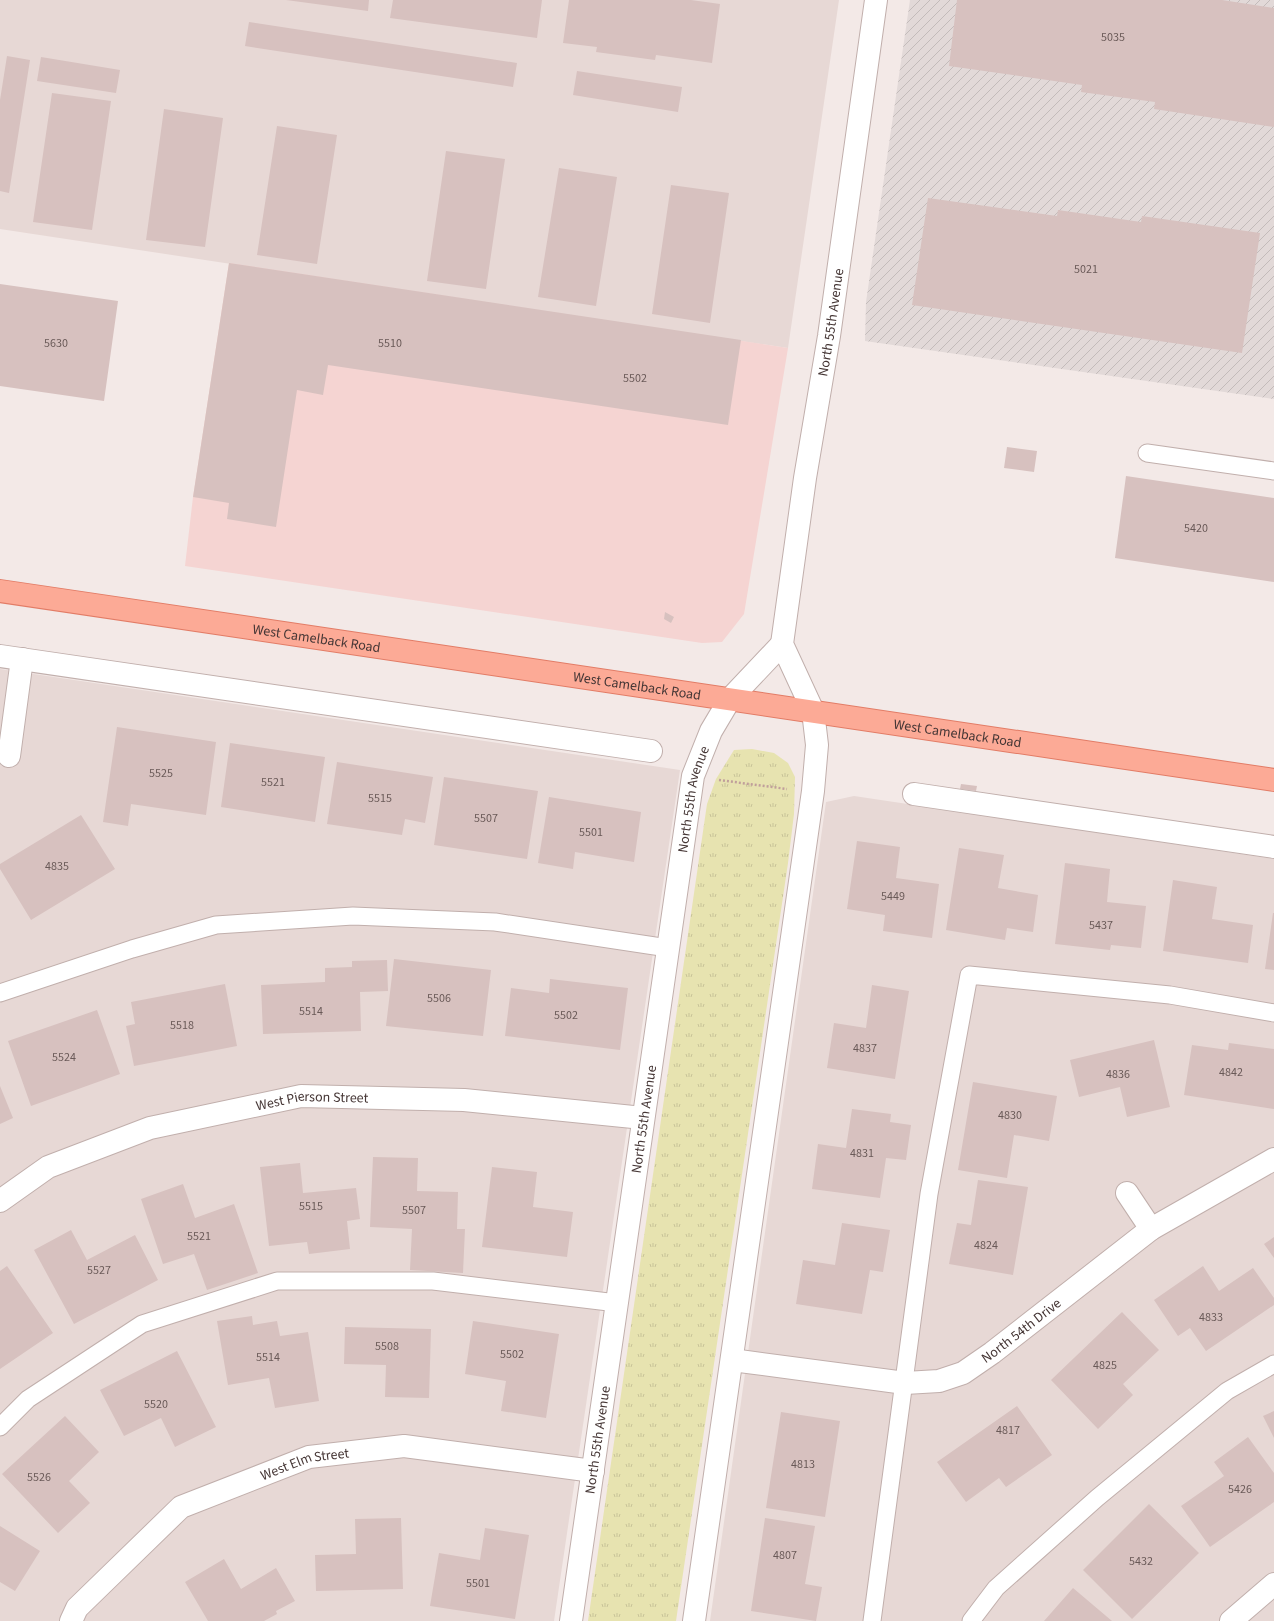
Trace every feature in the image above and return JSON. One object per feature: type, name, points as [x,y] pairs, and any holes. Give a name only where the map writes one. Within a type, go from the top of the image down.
[{"type":"main road","name":"West Camelback Road","points":[[0,591],[1274,780]]},
{"type":"street","name":"North 55th Avenue","points":[[571,1621],[693,776],[711,731],[730,699],[782,644],[805,478],[829,336],[876,0]]},
{"type":"street","points":[[694,1621],[813,791],[817,744],[813,711],[782,644]]},
{"type":"street","points":[[0,656],[651,751]]},
{"type":"street","points":[[9,756],[22,659]]},
{"type":"street","points":[[914,794],[1274,847]]},
{"type":"street","name":"West Pierson Street","points":[[0,1201],[48,1167],[150,1128],[301,1096],[464,1100],[643,1118]]},
{"type":"street","name":"North 54th Drive","points":[[732,1360],[905,1382],[939,1381],[963,1373],[992,1353],[1151,1229],[1274,1159]]},
{"type":"street","points":[[1127,1193],[1151,1229]]},
{"type":"street","name":"West Elm Street","points":[[71,1621],[77,1608],[181,1507],[309,1457],[404,1446],[593,1471]]},
{"type":"street","points":[[1231,1621],[1274,1584]]},
{"type":"lane","points":[[1147,453],[1274,471]]},
{"type":"lane","points":[[0,993],[132,949],[216,925],[353,916],[495,922],[668,948]]},
{"type":"lane","points":[[872,1621],[929,1194],[969,975],[1170,995],[1274,1013]]},
{"type":"lane","points":[[0,1427],[28,1399],[142,1324],[277,1281],[433,1281],[617,1303]]},
{"type":"lane","points":[[971,1621],[996,1588],[1097,1498],[1227,1391],[1274,1364]]},
{"type":"path","points":[[717,780],[790,790]]},
{"type":"shaded area","points":[[0,0],[839,0],[788,348],[0,229]]},
{"type":"shaded area","points":[[910,0],[1274,0],[1274,399],[865,341],[866,302]]},
{"type":"shaded area","points":[[229,263],[788,348],[744,614],[722,642],[702,643],[185,566],[193,497]]},
{"type":"shaded area","points":[[0,669],[680,770],[554,1621],[0,1621]]},
{"type":"shaded area","points":[[854,796],[1274,859],[1274,1621],[710,1621],[826,802]]},
{"type":"green space","points":[[752,749],[774,753],[788,763],[795,777],[794,814],[676,1621],[588,1621],[707,804],[716,779],[734,750]]},
{"type":"building","points":[[286,0],[369,0],[368,11]]},
{"type":"building","points":[[393,0],[542,0],[537,38],[390,18]]},
{"type":"building","points":[[569,0],[691,0],[720,4],[712,63],[656,55],[655,60],[596,52],[597,47],[563,43]]},
{"type":"building","points":[[957,0],[1222,0],[1274,8],[1274,127],[1154,109],[1155,102],[1081,92],[1082,85],[949,66]]},
{"type":"building","points":[[249,22],[517,63],[513,87],[245,46]]},
{"type":"building","points":[[7,56],[30,60],[9,193],[0,191],[0,100]]},
{"type":"building","points":[[41,57],[120,70],[116,93],[37,81]]},
{"type":"building","points":[[577,71],[682,87],[678,112],[573,95]]},
{"type":"building","points":[[52,93],[111,101],[92,230],[33,222]]},
{"type":"building","points":[[164,109],[223,118],[205,247],[146,240]]},
{"type":"building","points":[[277,126],[337,135],[317,264],[257,255]]},
{"type":"building","points":[[446,151],[505,159],[486,289],[427,281]]},
{"type":"building","points":[[559,168],[617,177],[596,306],[538,297]]},
{"type":"building","points":[[671,185],[729,193],[710,323],[652,314]]},
{"type":"building","points":[[928,198],[1057,216],[1058,210],[1141,222],[1142,216],[1260,233],[1242,353],[912,305]]},
{"type":"building","points":[[229,263],[741,340],[728,425],[328,365],[323,395],[297,390],[276,527],[227,519],[229,503],[193,497]]},
{"type":"building","points":[[0,284],[118,301],[104,401],[0,386]]},
{"type":"building","points":[[1007,447],[1037,451],[1034,472],[1004,468]]},
{"type":"building","points":[[1126,476],[1274,498],[1274,582],[1115,558]]},
{"type":"building","points":[[665,612],[674,617],[671,623],[664,619]]},
{"type":"building","points":[[117,727],[216,742],[206,815],[131,804],[128,826],[103,822]]},
{"type":"building","points":[[230,743],[325,757],[315,822],[221,807]]},
{"type":"building","points":[[337,762],[433,777],[425,823],[405,819],[402,835],[327,824]]},
{"type":"building","points":[[444,777],[538,791],[527,859],[434,845]]},
{"type":"building","points":[[961,784],[977,786],[976,791],[960,789]]},
{"type":"building","points":[[549,797],[641,812],[634,862],[575,852],[573,869],[538,863]]},
{"type":"building","points":[[81,815],[115,869],[31,920],[0,869],[0,864]]},
{"type":"building","points":[[857,841],[900,847],[896,878],[939,884],[932,938],[883,931],[885,915],[847,909]]},
{"type":"building","points":[[959,848],[1004,855],[998,888],[1038,895],[1033,932],[1007,928],[1005,940],[946,930]]},
{"type":"building","points":[[1065,863],[1110,869],[1107,902],[1146,906],[1141,948],[1111,945],[1110,950],[1055,944]]},
{"type":"building","points":[[1173,880],[1217,887],[1212,919],[1253,925],[1248,963],[1163,951]]},
{"type":"building","points":[[1274,913],[1274,970],[1265,969]]},
{"type":"building","points":[[394,959],[491,970],[483,1036],[386,1026]]},
{"type":"building","points":[[387,960],[388,991],[360,992],[361,1031],[263,1034],[261,985],[325,982],[325,968],[352,967],[352,961]]},
{"type":"building","points":[[550,979],[628,988],[620,1050],[505,1036],[511,988],[549,993]]},
{"type":"building","points":[[225,984],[237,1046],[134,1066],[126,1026],[135,1024],[131,1002]]},
{"type":"building","points":[[872,985],[909,991],[895,1079],[827,1068],[834,1023],[866,1028]]},
{"type":"building","points":[[97,1010],[120,1074],[31,1106],[8,1041]]},
{"type":"building","points":[[1154,1040],[1170,1107],[1127,1117],[1120,1087],[1079,1097],[1070,1060]]},
{"type":"building","points":[[1229,1043],[1274,1049],[1274,1109],[1184,1095],[1192,1045],[1228,1050]]},
{"type":"building","points":[[973,1082],[1057,1096],[1049,1141],[1014,1135],[1007,1178],[958,1170]]},
{"type":"building","points":[[0,1086],[13,1118],[0,1124]]},
{"type":"building","points":[[852,1109],[891,1114],[890,1122],[911,1125],[906,1160],[886,1158],[880,1198],[812,1189],[818,1144],[846,1148]]},
{"type":"building","points":[[373,1157],[418,1158],[417,1191],[458,1192],[457,1229],[465,1229],[463,1273],[410,1270],[412,1229],[370,1227]]},
{"type":"building","points":[[300,1163],[303,1193],[356,1188],[360,1219],[347,1221],[350,1249],[309,1254],[307,1242],[269,1246],[260,1167]]},
{"type":"building","points":[[492,1167],[537,1172],[533,1207],[573,1212],[567,1257],[482,1247]]},
{"type":"building","points":[[978,1180],[1028,1187],[1013,1275],[949,1264],[957,1223],[971,1225]]},
{"type":"building","points":[[183,1184],[195,1218],[234,1204],[258,1273],[207,1290],[194,1254],[163,1264],[141,1199]]},
{"type":"building","points":[[842,1223],[890,1230],[883,1272],[870,1270],[862,1314],[796,1304],[803,1260],[835,1265]]},
{"type":"building","points":[[71,1230],[87,1260],[135,1235],[158,1280],[74,1324],[34,1250]]},
{"type":"building","points":[[1274,1237],[1274,1258],[1264,1244]]},
{"type":"building","points":[[7,1266],[53,1333],[0,1369],[0,1271]]},
{"type":"building","points":[[1203,1266],[1219,1291],[1253,1268],[1274,1298],[1274,1305],[1206,1351],[1190,1328],[1178,1336],[1154,1300]]},
{"type":"building","points":[[1122,1312],[1159,1350],[1123,1384],[1133,1395],[1098,1429],[1051,1380]]},
{"type":"building","points":[[252,1316],[253,1325],[277,1321],[280,1336],[308,1332],[319,1401],[275,1408],[269,1378],[228,1385],[217,1321]]},
{"type":"building","points":[[473,1321],[559,1334],[546,1418],[501,1411],[506,1381],[465,1374]]},
{"type":"building","points":[[345,1327],[431,1329],[429,1398],[385,1397],[386,1365],[344,1364]]},
{"type":"building","points":[[177,1351],[216,1427],[175,1447],[161,1418],[124,1436],[100,1390]]},
{"type":"building","points":[[1017,1406],[1052,1455],[1006,1487],[999,1478],[966,1502],[937,1462]]},
{"type":"building","points":[[1274,1411],[1274,1438],[1263,1416]]},
{"type":"building","points":[[781,1412],[840,1421],[825,1517],[766,1508]]},
{"type":"building","points":[[65,1416],[99,1452],[69,1481],[90,1503],[58,1533],[2,1474]]},
{"type":"building","points":[[1248,1437],[1274,1473],[1274,1502],[1210,1547],[1181,1506],[1224,1476],[1214,1462]]},
{"type":"building","points":[[1149,1504],[1199,1553],[1132,1619],[1083,1570]]},
{"type":"building","points":[[401,1518],[403,1589],[316,1591],[315,1555],[356,1554],[355,1519]]},
{"type":"building","points":[[765,1518],[815,1526],[805,1584],[822,1587],[816,1621],[751,1611]]},
{"type":"building","points":[[0,1526],[40,1551],[15,1591],[0,1582]]},
{"type":"building","points":[[485,1528],[529,1535],[515,1619],[430,1606],[439,1553],[480,1560]]},
{"type":"building","points":[[224,1559],[241,1589],[276,1568],[295,1601],[276,1611],[277,1614],[264,1621],[208,1621],[185,1582]]},
{"type":"building","points":[[1073,1588],[1112,1621],[1044,1621]]}]
